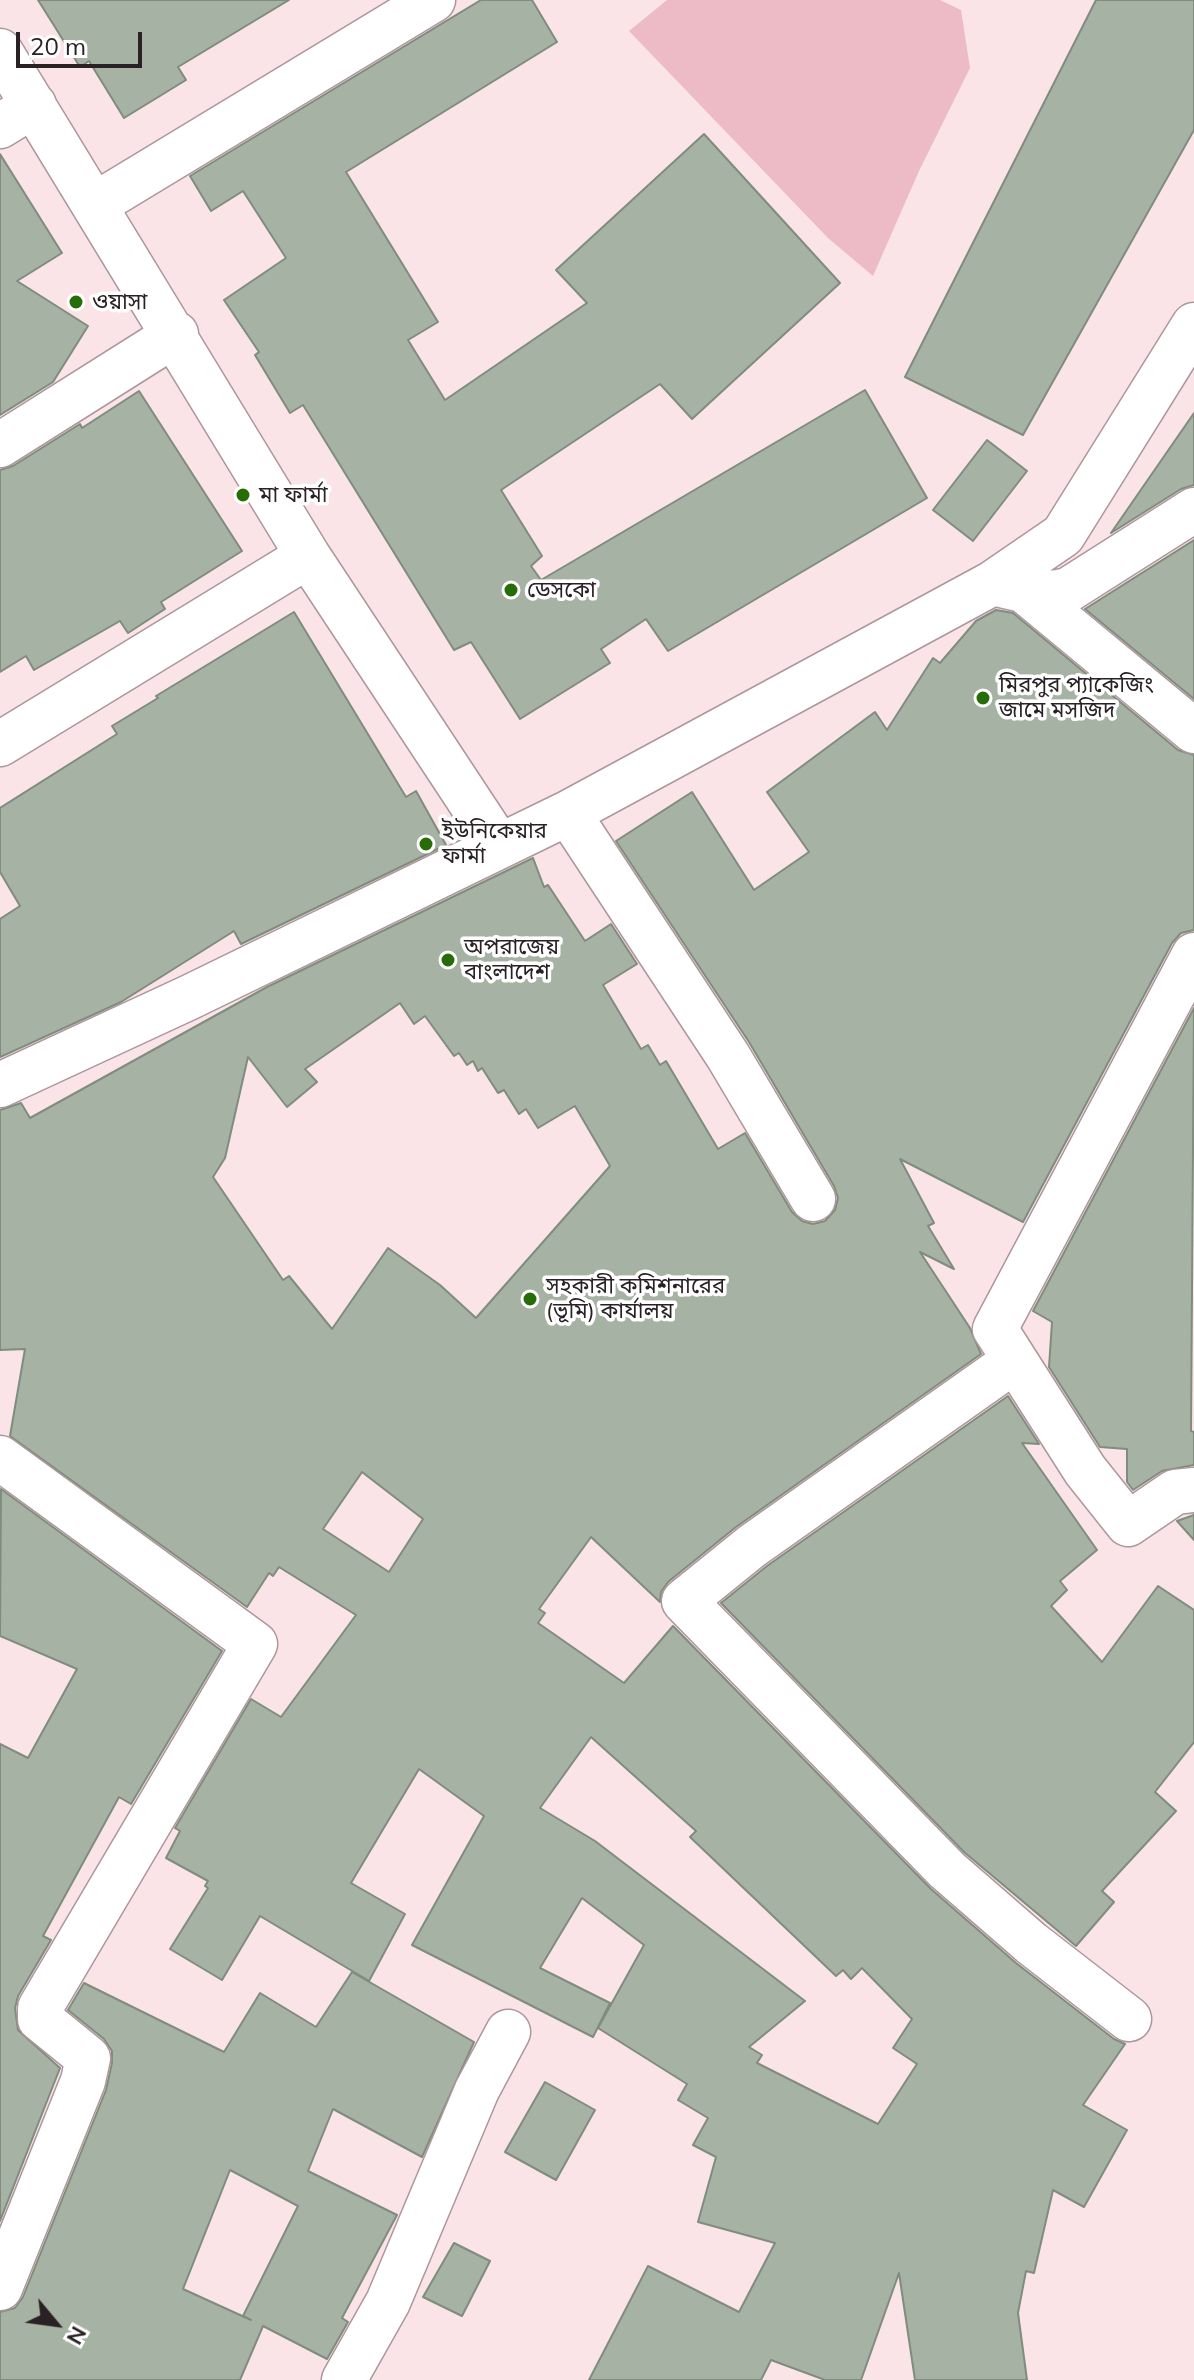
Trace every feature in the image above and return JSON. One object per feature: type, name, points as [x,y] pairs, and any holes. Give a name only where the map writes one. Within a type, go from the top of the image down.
[{"type":"street","points":[[96,204],[433,0]]},
{"type":"street","points":[[0,51],[17,116],[96,204],[308,556],[498,844]]},
{"type":"street","points":[[0,1085],[190,997],[498,844],[568,813],[1010,587],[1063,535],[1194,325]]},
{"type":"street","points":[[0,445],[176,334]]},
{"type":"street","points":[[1010,587],[1056,593],[1068,590],[1194,510]]},
{"type":"street","points":[[0,744],[308,556]]},
{"type":"street","points":[[1010,587],[1194,731]]},
{"type":"street","points":[[568,813],[728,1056],[813,1199]]},
{"type":"street","points":[[1194,955],[995,1329],[1085,1470],[1128,1524],[1175,1492],[1194,1490]]},
{"type":"street","points":[[1014,1361],[752,1546],[684,1601],[947,1870],[1031,1943],[1129,2019]]},
{"type":"street","points":[[0,1458],[255,1644],[40,2008],[40,2019],[88,2058],[83,2081],[0,2288]]},
{"type":"street","points":[[344,2380],[388,2302],[477,2090],[508,2032]]},
{"type":"shaded area","points":[[667,0],[940,0],[961,10],[970,68],[919,171],[873,276],[828,238],[629,31]]},
{"type":"building","points":[[38,0],[289,0],[178,67],[186,80],[124,118],[89,61],[80,67]]},
{"type":"building","points":[[481,0],[532,0],[557,42],[346,172],[438,322],[408,340],[445,400],[587,303],[556,270],[704,134],[840,283],[692,419],[660,384],[501,490],[542,556],[531,566],[541,580],[865,390],[927,498],[668,651],[646,619],[601,649],[610,663],[520,719],[471,642],[454,650],[303,405],[290,413],[255,355],[259,352],[224,300],[286,258],[243,191],[211,211],[190,176]]},
{"type":"building","points":[[1096,0],[1194,0],[1194,130],[1023,435],[905,377]]},
{"type":"building","points":[[0,154],[62,253],[17,281],[88,326],[53,382],[0,415]]},
{"type":"building","points":[[139,391],[242,551],[161,602],[165,609],[128,633],[120,621],[34,670],[26,656],[0,672],[0,470],[13,466],[80,424],[82,428]]},
{"type":"building","points":[[1194,413],[1194,485],[1181,489],[1111,533]]},
{"type":"building","points":[[987,440],[1027,471],[973,541],[933,510]]},
{"type":"building","points":[[1194,540],[1194,699],[1085,609]]},
{"type":"building","points":[[996,610],[1013,613],[1178,750],[1194,755],[1194,930],[1181,933],[1172,943],[1023,1222],[900,1159],[934,1223],[928,1226],[954,1269],[920,1252],[970,1328],[981,1354],[736,1527],[668,1582],[661,1592],[660,1602],[591,1537],[539,1609],[545,1613],[538,1623],[624,1683],[673,1626],[931,1889],[1016,1963],[1114,2039],[1125,2044],[1083,2105],[1127,2130],[1084,2207],[1053,2190],[1034,2273],[1026,2271],[1018,2313],[1027,2380],[915,2380],[899,2273],[861,2380],[825,2380],[771,2360],[761,2380],[589,2380],[648,2266],[739,2312],[775,2243],[698,2222],[716,2157],[693,2145],[708,2118],[678,2100],[687,2084],[598,2028],[644,1945],[582,1898],[540,1968],[610,2003],[593,2037],[412,1945],[484,1816],[419,1769],[351,1883],[405,1914],[369,1981],[260,1916],[222,1980],[170,1949],[208,1888],[205,1886],[208,1881],[166,1858],[180,1831],[175,1828],[251,1699],[281,1717],[356,1615],[279,1567],[273,1576],[269,1573],[247,1607],[10,1436],[25,1349],[0,1350],[0,1110],[21,1103],[30,1118],[267,987],[533,858],[544,887],[548,885],[585,941],[611,924],[637,964],[603,985],[641,1049],[648,1045],[660,1065],[666,1061],[718,1149],[745,1133],[792,1212],[802,1221],[813,1224],[825,1221],[835,1210],[838,1198],[834,1186],[749,1042],[616,841],[692,792],[754,890],[809,852],[767,792],[875,712],[887,730],[933,658],[940,663],[976,621]],"holes":[[[400,1003],[414,1024],[425,1016],[454,1056],[459,1053],[467,1065],[473,1061],[478,1071],[482,1068],[498,1093],[504,1090],[519,1114],[526,1109],[538,1128],[575,1106],[610,1166],[476,1318],[440,1285],[388,1248],[332,1329],[289,1276],[283,1280],[213,1177],[225,1158],[248,1057],[287,1107],[317,1082],[305,1069]],[[362,1472],[423,1519],[389,1572],[323,1529]],[[591,1737],[696,1831],[690,1837],[836,1976],[843,1970],[851,1979],[862,1968],[912,2019],[893,2048],[917,2064],[878,2124],[757,2063],[762,2055],[749,2047],[805,2001],[595,1841],[540,1808]]]},
{"type":"building","points":[[294,612],[406,797],[416,791],[446,845],[241,944],[234,931],[121,1002],[0,1057],[0,919],[20,906],[0,872],[0,808],[117,734],[112,726],[158,698],[156,696]]},
{"type":"building","points":[[1194,1008],[1191,1431],[1194,1432],[1194,1465],[1162,1471],[1133,1490],[1127,1482],[1127,1449],[1100,1447],[1049,1367],[1052,1322],[1033,1311]]},
{"type":"building","points":[[1008,1396],[1039,1444],[1022,1443],[1097,1550],[1060,1581],[1067,1590],[1051,1606],[1102,1662],[1158,1586],[1194,1610],[1194,1742],[1155,1792],[1176,1811],[1102,1891],[1114,1902],[1076,1946],[964,1852],[721,1603],[767,1566]]},
{"type":"building","points":[[1,1489],[222,1651],[131,1804],[119,1797],[43,1936],[51,1940],[18,1996],[15,2008],[18,2030],[60,2068],[0,2221],[0,1744],[28,1758],[77,1669],[0,1636]]},
{"type":"building","points":[[1194,1515],[1194,1540],[1177,1521]]},
{"type":"building","points":[[352,1972],[474,2042],[422,2157],[333,2109],[308,2171],[397,2215],[342,2318],[348,2322],[327,2359],[263,2326],[240,2380],[0,2380],[0,2312],[15,2308],[23,2297],[106,2090],[112,2063],[112,2051],[104,2039],[68,2010],[84,1983],[224,2052],[260,1993],[316,2027]],"holes":[[[230,2170],[298,2206],[243,2316],[251,2320],[183,2289]]]},
{"type":"building","points":[[545,2082],[595,2110],[556,2180],[505,2152]]},
{"type":"building","points":[[454,2243],[490,2261],[462,2316],[423,2297]]},
{"type":"place","name":"ওয়াসা","points":[[76,302]]},
{"type":"place","name":"মা ফার্মা","points":[[243,495]]},
{"type":"place","name":"ডেসকো","points":[[511,590]]},
{"type":"place","name":"মিরপুর প্যাকেজিং জামে মসজিদ","points":[[983,698]]},
{"type":"place","name":"ইউনিকেয়ার ফার্মা","points":[[426,844]]},
{"type":"place","name":"অপরাজেয় বাংলাদেশ","points":[[448,960]]},
{"type":"place","name":"সহকারী কমিশনারের (ভূমি) কার্যালয়","points":[[530,1299]]}]
